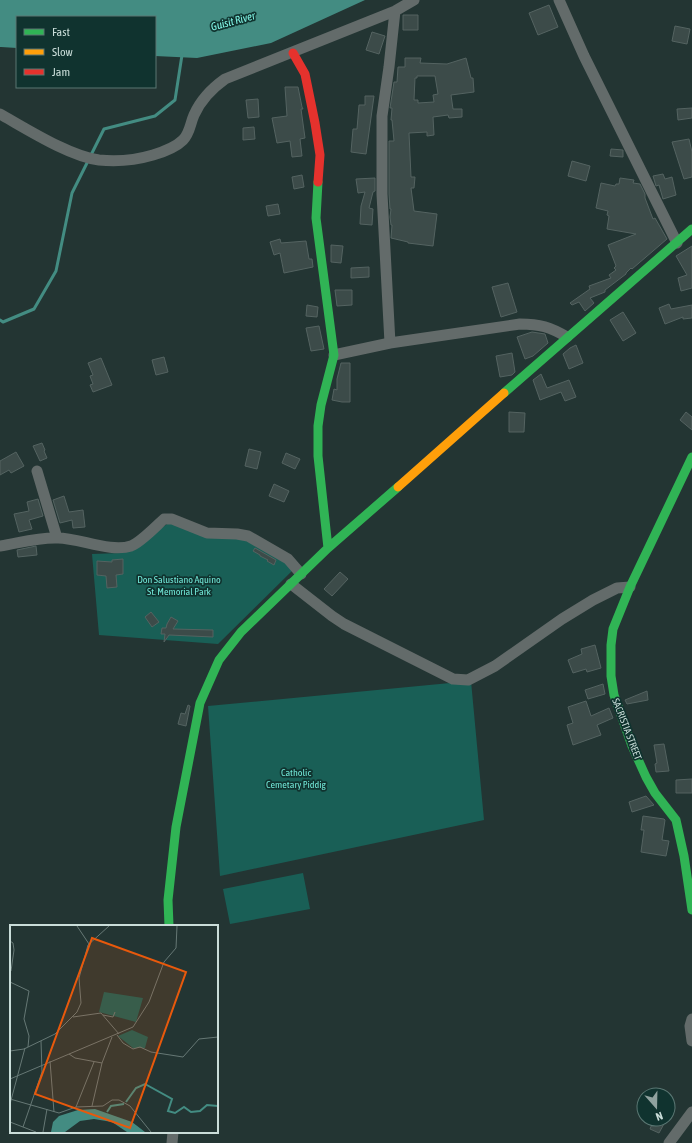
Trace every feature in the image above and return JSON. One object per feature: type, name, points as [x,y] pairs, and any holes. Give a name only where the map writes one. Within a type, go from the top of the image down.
[{"type":"street","points":[[0,114],[49,141],[82,155],[104,160],[135,160],[165,151],[178,145],[188,133],[203,98],[211,89],[225,79],[395,11],[414,0]]},
{"type":"street","points":[[559,0],[584,56],[677,243]]},
{"type":"street","points":[[390,343],[382,194],[382,116],[390,67],[395,11]]},
{"type":"street","points":[[293,53],[305,74],[320,155],[316,218],[334,355],[321,405],[318,426],[318,456],[328,548]]},
{"type":"street","points":[[169,925],[168,900],[176,827],[200,703],[219,660],[241,632],[328,548],[692,229]]},
{"type":"street","points":[[334,355],[390,343],[520,324],[545,326],[567,337]]},
{"type":"street","name":"SACRISTIA STREET","points":[[692,457],[630,587],[613,629],[611,676],[614,695],[632,746],[646,778],[655,793],[676,820],[684,856],[692,910]]},
{"type":"street","points":[[38,470],[57,538]]},
{"type":"street","points":[[0,546],[57,538],[71,539],[98,545],[132,546],[164,519],[168,518],[207,533],[248,536],[288,559],[301,574]]},
{"type":"street","points":[[291,584],[344,624],[453,679],[462,680],[468,680],[495,666],[562,619],[593,600],[617,588],[630,587]]},
{"type":"street","points":[[692,1019],[690,1026],[692,1041]]},
{"type":"street","points":[[669,1143],[692,1112]]},
{"type":"street","points":[[172,1143],[173,1133]]},
{"type":"green space","name":"Don Salustiano Aquino St. Memorial Park","points":[[169,523],[245,537],[294,569],[218,644],[99,635],[92,554],[121,553]]},
{"type":"green space","name":"Catholic Cemetary Piddig","points":[[471,681],[484,820],[220,876],[208,706]]},
{"type":"green space","points":[[303,873],[310,909],[230,924],[223,889]]},
{"type":"water","name":"Guisit River","points":[[0,0],[365,0],[271,43],[197,58],[156,56],[156,16],[16,16],[16,48],[0,47]]},
{"type":"building","points":[[549,5],[558,27],[538,35],[529,13]]},
{"type":"building","points":[[403,15],[418,15],[418,30],[403,30]]},
{"type":"building","points":[[675,26],[690,29],[687,44],[672,41]]},
{"type":"building","points":[[372,32],[385,36],[379,54],[366,50]]},
{"type":"building","points":[[405,58],[421,58],[420,63],[447,64],[466,58],[471,78],[473,78],[474,92],[451,95],[453,109],[462,109],[462,117],[449,118],[448,115],[433,117],[434,135],[427,136],[427,132],[409,133],[411,177],[415,177],[414,188],[411,188],[414,211],[437,214],[433,246],[408,243],[391,238],[392,225],[390,217],[391,209],[389,194],[389,141],[394,141],[391,120],[392,108],[390,108],[394,82],[397,82],[398,67],[405,67]],"holes":[[[417,76],[435,76],[438,94],[433,95],[434,102],[418,103],[418,100],[414,100],[415,78],[417,78]]]},
{"type":"building","points":[[285,87],[298,87],[303,109],[301,109],[305,138],[300,139],[302,156],[292,157],[290,141],[277,143],[272,118],[287,116]]},
{"type":"building","points":[[365,96],[374,96],[366,154],[351,152],[353,129],[357,129],[359,105],[365,105]]},
{"type":"building","points":[[258,99],[259,117],[248,118],[246,100]]},
{"type":"building","points":[[692,108],[692,118],[678,120],[677,109]]},
{"type":"building","points":[[254,127],[255,139],[243,140],[243,128]]},
{"type":"building","points":[[689,139],[692,152],[692,177],[684,179],[672,142]]},
{"type":"building","points":[[611,149],[623,150],[623,157],[610,156]]},
{"type":"building","points":[[572,161],[590,166],[586,181],[568,176]]},
{"type":"building","points":[[663,174],[665,179],[672,177],[676,195],[663,199],[659,185],[656,186],[653,176]]},
{"type":"building","points":[[302,175],[304,187],[294,189],[292,177]]},
{"type":"building","points":[[375,178],[375,191],[373,192],[369,208],[373,209],[372,225],[360,224],[361,206],[365,192],[358,193],[356,179]]},
{"type":"building","points":[[620,178],[634,180],[633,183],[640,184],[645,194],[645,198],[653,219],[655,218],[667,239],[605,290],[605,292],[590,298],[594,303],[585,311],[579,302],[572,305],[570,303],[590,289],[589,286],[611,278],[609,275],[616,270],[614,268],[616,266],[608,245],[636,234],[607,229],[609,216],[607,215],[608,211],[596,208],[601,183],[615,186],[616,184],[619,184]]},
{"type":"building","points":[[278,204],[280,214],[268,216],[266,206]]},
{"type":"building","points":[[280,239],[281,243],[306,241],[309,259],[312,259],[313,267],[284,273],[280,253],[274,255],[270,242]]},
{"type":"building","points":[[331,245],[343,246],[341,263],[331,262]]},
{"type":"building","points":[[692,246],[692,288],[681,291],[678,278],[687,275],[676,256]]},
{"type":"building","points":[[369,267],[369,277],[351,278],[351,268]]},
{"type":"building","points":[[508,283],[517,312],[501,317],[492,287]]},
{"type":"building","points":[[335,290],[352,290],[352,305],[337,306]]},
{"type":"building","points":[[669,304],[671,309],[692,305],[692,318],[683,319],[683,317],[665,324],[659,308]]},
{"type":"building","points":[[307,305],[318,307],[317,317],[306,316]]},
{"type":"building","points":[[623,312],[636,333],[623,341],[610,320]]},
{"type":"building","points":[[319,326],[324,349],[311,351],[306,328]]},
{"type":"building","points":[[532,332],[545,334],[548,343],[533,356],[525,359],[517,337]]},
{"type":"building","points":[[576,345],[583,363],[569,369],[563,354]]},
{"type":"building","points":[[512,353],[515,372],[512,375],[500,377],[496,356]]},
{"type":"building","points":[[164,357],[168,372],[156,375],[152,360]]},
{"type":"building","points":[[101,358],[112,385],[93,392],[90,385],[93,384],[90,376],[93,375],[88,363]]},
{"type":"building","points":[[341,363],[350,363],[350,402],[332,400],[334,389],[337,390],[337,379]]},
{"type":"building","points":[[541,374],[547,388],[569,380],[576,397],[565,401],[561,392],[540,400],[533,380]]},
{"type":"building","points":[[509,412],[525,413],[524,432],[509,432]]},
{"type":"building","points":[[686,412],[692,417],[692,430],[680,420]]},
{"type":"building","points":[[42,443],[47,458],[40,461],[33,446]]},
{"type":"building","points":[[249,449],[261,452],[257,469],[245,466]]},
{"type":"building","points":[[16,452],[24,466],[11,473],[9,470],[0,475],[0,461]]},
{"type":"building","points":[[286,453],[300,459],[295,469],[282,463]]},
{"type":"building","points":[[274,484],[289,491],[284,502],[269,496]]},
{"type":"building","points":[[64,496],[69,512],[83,510],[85,527],[73,528],[72,520],[60,523],[53,500]]},
{"type":"building","points":[[38,499],[43,516],[29,520],[32,529],[19,532],[14,514],[29,511],[27,502]]},
{"type":"building","points":[[36,546],[37,555],[18,557],[17,550]]},
{"type":"building","points":[[255,548],[276,560],[274,565],[253,551]]},
{"type":"building","points":[[123,559],[123,574],[116,575],[117,587],[107,588],[106,576],[97,575],[97,561],[112,562],[112,560]]},
{"type":"building","points":[[340,572],[348,579],[332,596],[324,589]]},
{"type":"building","points":[[151,612],[159,622],[152,627],[145,617]]},
{"type":"building","points":[[171,617],[178,621],[173,629],[213,630],[213,637],[169,635],[164,642],[165,634],[161,634],[162,628],[166,628]]},
{"type":"building","points":[[595,645],[601,668],[587,672],[586,669],[573,673],[568,660],[582,654],[581,649]]},
{"type":"building","points":[[603,684],[605,694],[588,699],[585,690]]},
{"type":"building","points":[[647,691],[648,700],[627,704],[625,700]]},
{"type":"building","points":[[586,701],[591,716],[609,708],[613,718],[597,725],[601,735],[573,745],[567,725],[573,723],[568,707]]},
{"type":"building","points":[[188,705],[190,706],[186,726],[178,724],[181,713],[185,714]]},
{"type":"building","points":[[664,744],[669,771],[656,772],[655,764],[657,763],[654,745]]},
{"type":"building","points":[[692,779],[692,793],[676,793],[676,780]]},
{"type":"building","points":[[646,796],[654,805],[632,812],[629,802]]},
{"type":"building","points":[[643,816],[665,820],[662,840],[669,841],[666,856],[641,852],[644,830],[641,830]]},
{"type":"building","points":[[651,1127],[662,1127],[659,1133],[650,1129]]},
{"type":"waterway","points":[[0,320],[3,322],[34,309],[56,271],[72,193],[104,129],[155,116],[175,100],[182,55]]},
{"type":"traffic: fast","points":[[318,182],[316,218],[334,355],[321,405],[318,426],[318,456],[328,548]]},
{"type":"traffic: fast","points":[[504,393],[692,229]]},
{"type":"traffic: fast","points":[[692,457],[630,587],[613,629],[611,645],[611,676],[614,695],[632,746],[646,777],[655,793],[676,820],[684,856],[692,910]]},
{"type":"traffic: fast","points":[[169,925],[168,900],[176,827],[200,703],[219,660],[241,632],[328,548],[398,487]]},
{"type":"traffic: slow","points":[[398,487],[504,393]]},
{"type":"traffic: jam","points":[[293,53],[305,74],[315,123],[320,155],[318,182]]}]
